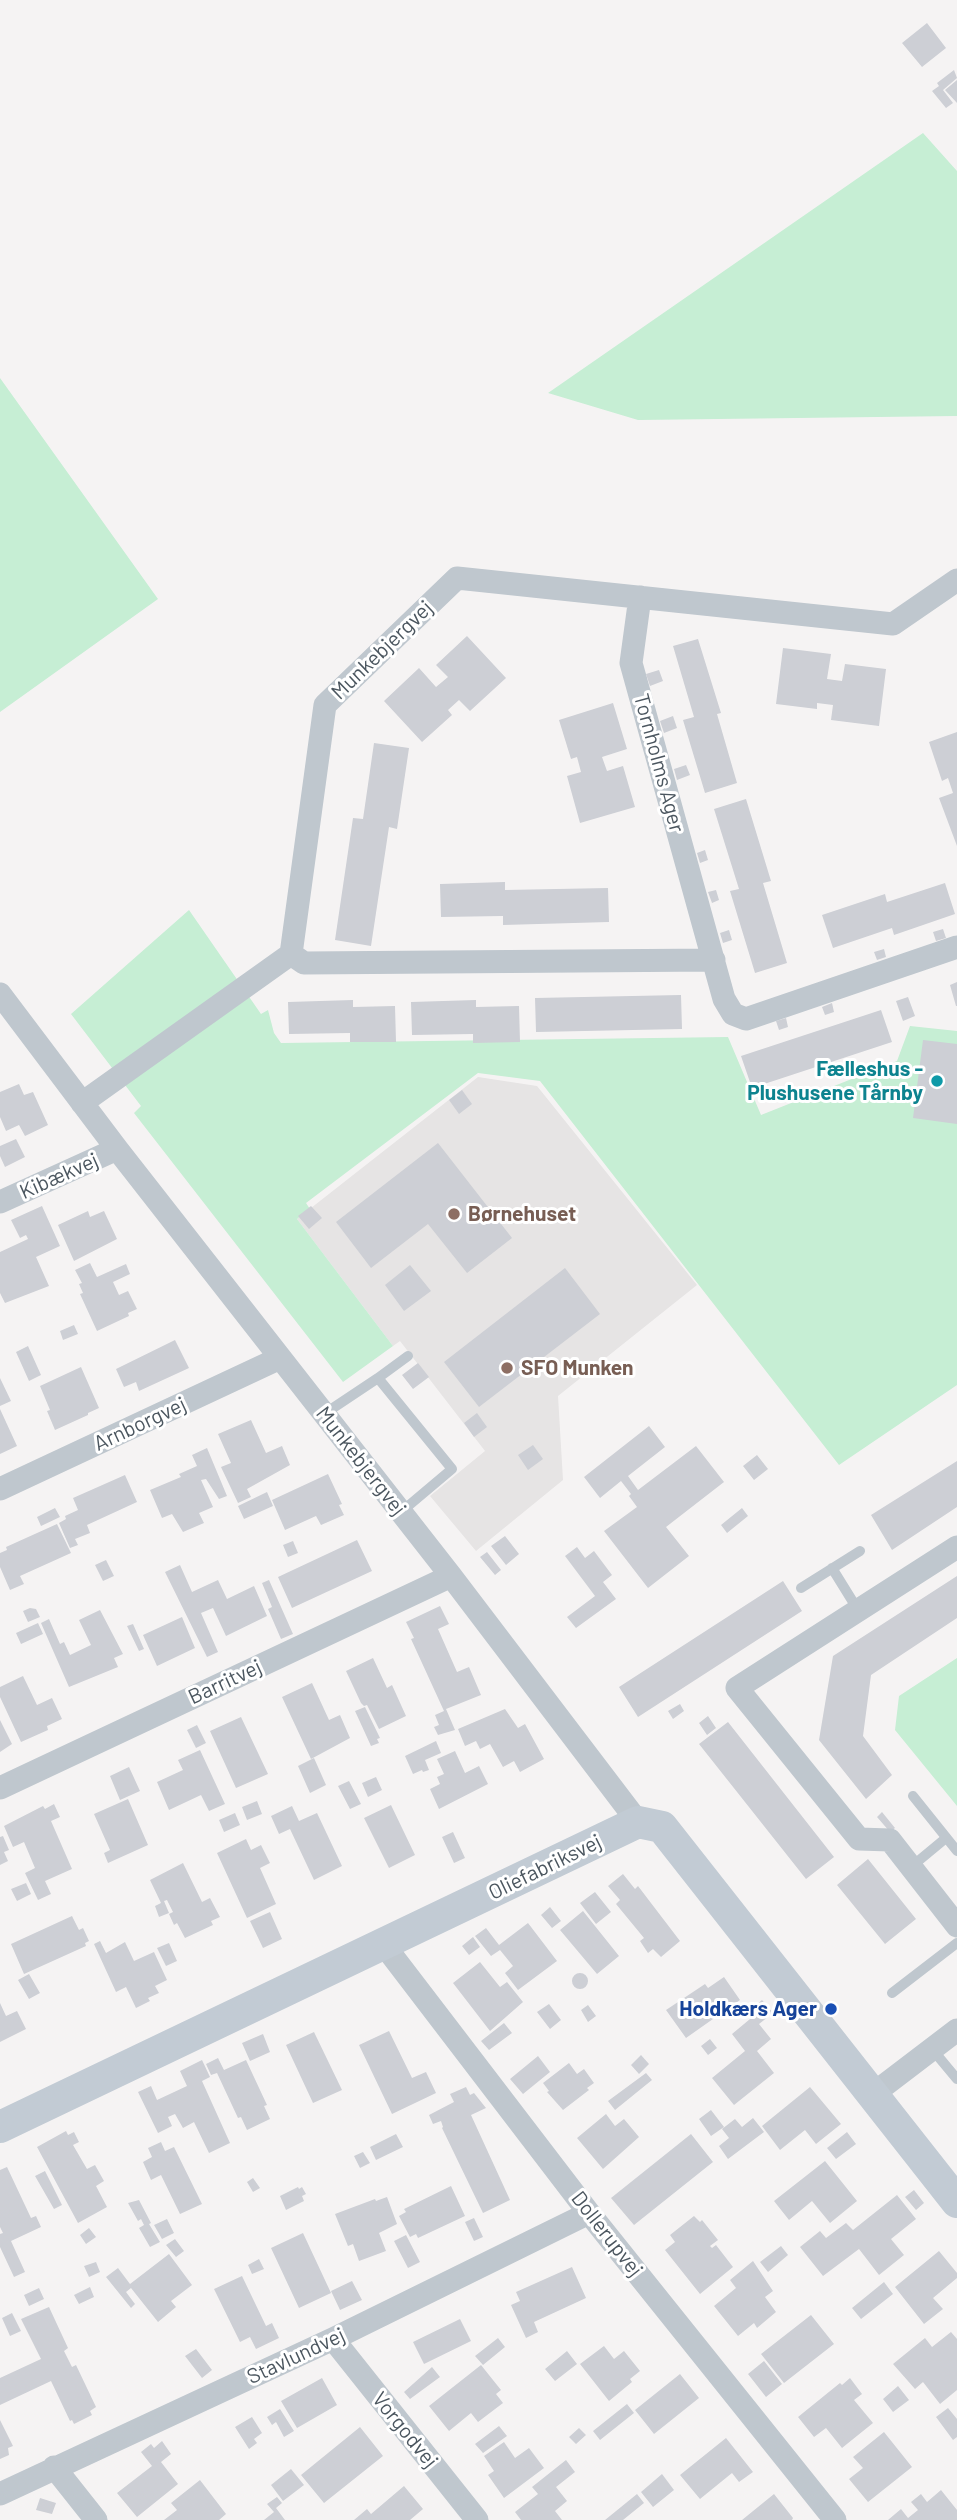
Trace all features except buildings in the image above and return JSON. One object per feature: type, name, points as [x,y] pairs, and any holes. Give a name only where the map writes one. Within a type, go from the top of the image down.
[{"type":"street","name":"Munkebjergvej","points":[[291,954],[325,705],[457,578],[640,597]]},
{"type":"street","points":[[640,597],[893,624],[956,583]]},
{"type":"street","name":"Tornholms Ager","points":[[640,597],[631,663],[724,999],[733,1014],[746,1019],[957,947]]},
{"type":"street","points":[[82,1103],[291,954],[304,963],[713,960]]},
{"type":"street","name":"Munkebjergvej","points":[[0,994],[638,1822]]},
{"type":"street","name":"Kibækvej","points":[[0,1202],[117,1149]]},
{"type":"street","name":"Arnborgvej","points":[[0,1489],[281,1358]]},
{"type":"street","points":[[957,1547],[737,1688],[859,1839],[890,1840],[957,1926]]},
{"type":"street","name":"Barritvej","points":[[0,1788],[451,1576]]},
{"type":"street","points":[[638,1822],[662,1827],[957,2202]]},
{"type":"street","name":"Oliefabriksvej","points":[[0,2127],[638,1822]]},
{"type":"street","name":"Dollerupvej","points":[[384,1945],[589,2213],[835,2520]]},
{"type":"street","points":[[873,2094],[957,2030]]},
{"type":"street","name":"Stavlundvej","points":[[0,2494],[333,2339],[589,2213]]},
{"type":"street","name":"Vorgodvej","points":[[333,2339],[477,2520]]},
{"type":"street","points":[[54,2467],[96,2520]]},
{"type":"lane","points":[[324,1414],[408,1356]]},
{"type":"lane","points":[[378,1377],[452,1469],[401,1512]]},
{"type":"lane","points":[[801,1588],[860,1550]]},
{"type":"lane","points":[[832,1568],[858,1610]]},
{"type":"lane","points":[[913,1796],[957,1851]]},
{"type":"lane","points":[[911,1867],[946,1838]]},
{"type":"lane","points":[[892,1993],[957,1943]]},
{"type":"lane","points":[[932,2049],[957,2079]]},
{"type":"shaded area","points":[[478,1077],[537,1086],[697,1285],[558,1396],[563,1480],[476,1551],[430,1496],[485,1451],[400,1341],[393,1346],[297,1219]]},
{"type":"green space","points":[[923,133],[957,171],[957,416],[638,420],[548,393]]},
{"type":"green space","points":[[0,378],[158,599],[0,712]]},
{"type":"green space","points":[[189,910],[261,1014],[268,1010],[274,1033],[281,1043],[728,1037],[761,1115],[897,1061],[910,1026],[957,1031],[957,1385],[839,1465],[540,1081],[478,1073],[306,1203],[310,1209],[297,1219],[393,1346],[343,1382],[134,1113],[141,1106],[71,1014]]},
{"type":"green space","points":[[957,1658],[957,1806],[895,1730],[899,1696]]},
{"type":"place","name":"Fælleshus - Plushusene Tårnby","points":[[937,1081]]},
{"type":"place","name":"Børnehuset","points":[[454,1214]]},
{"type":"place","name":"SFO Munken","points":[[507,1368]]},
{"type":"place","name":"Holdkærs Ager","points":[[831,2009]]}]
